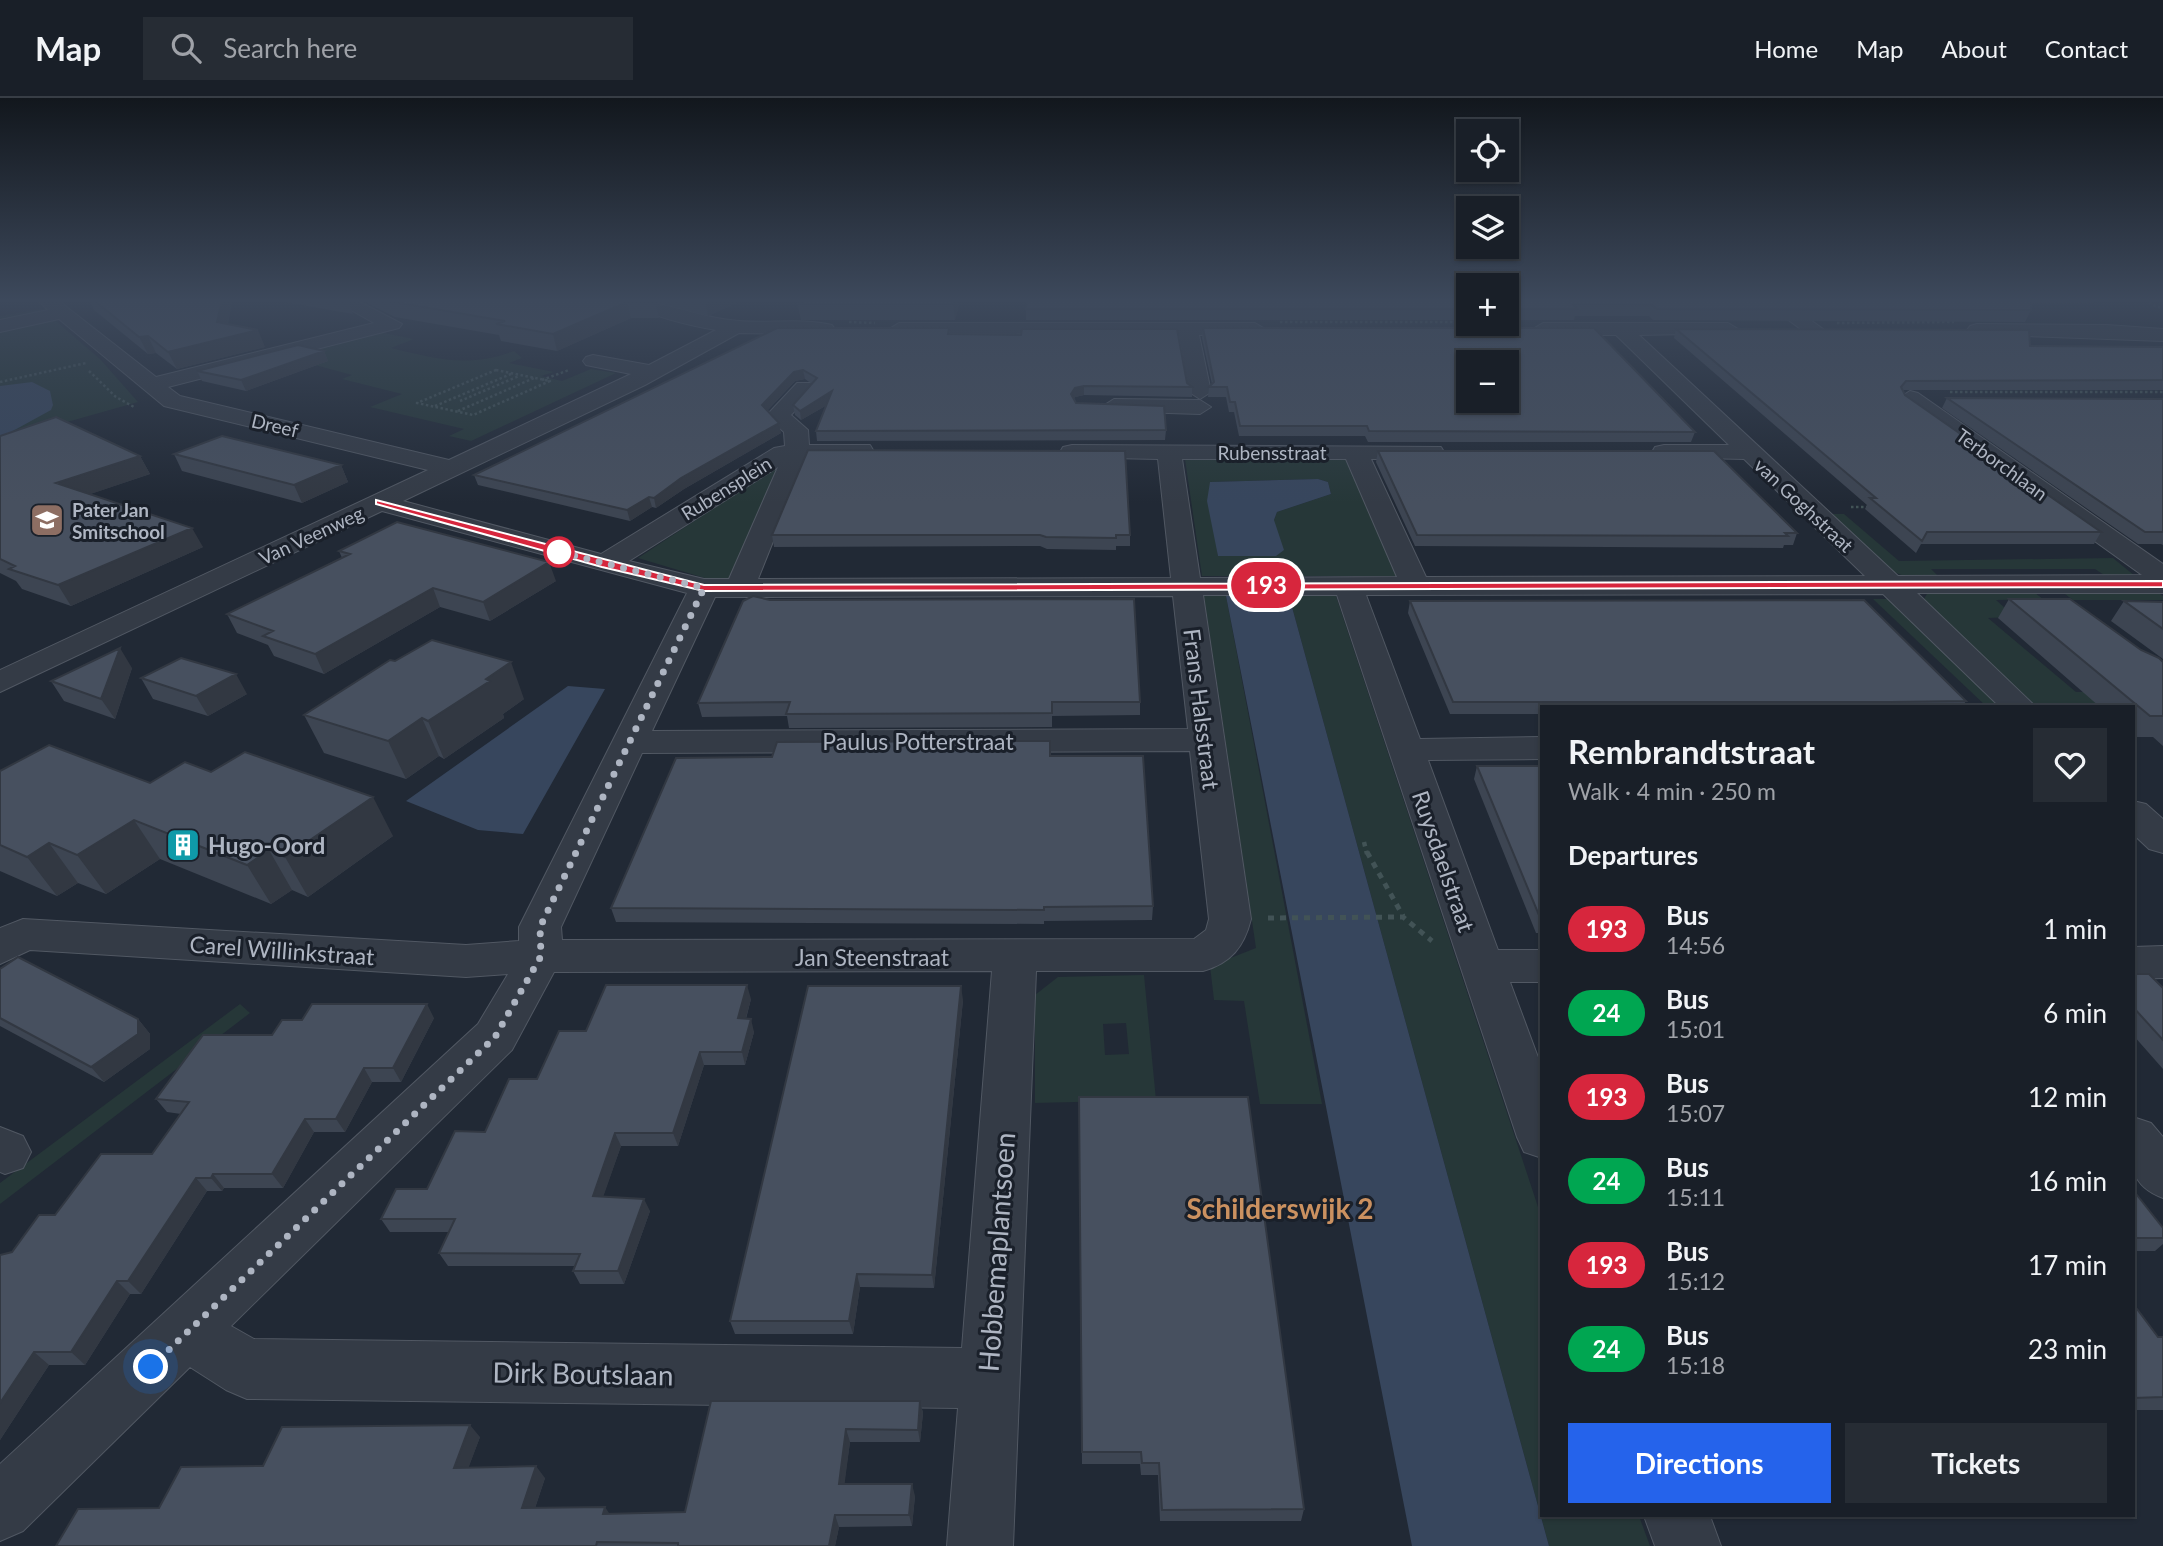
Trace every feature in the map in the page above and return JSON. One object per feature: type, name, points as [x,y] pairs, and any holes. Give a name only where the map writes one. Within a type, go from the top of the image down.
[{"type":"street","name":"Dreef","points":[[130,369],[172,401],[452,468]]},
{"type":"street","points":[[152,385],[217,369]]},
{"type":"street","points":[[634,369],[652,372]]},
{"type":"street","name":"Van Veenweg","points":[[0,682],[658,369]]},
{"type":"street","points":[[1195,369],[1205,452]]},
{"type":"street","name":"van Goghstraat","points":[[1662,369],[2017,705]]},
{"type":"street","points":[[805,388],[777,416],[796,430],[797,451],[883,450]]},
{"type":"street","name":"Terborchlaan","points":[[1946,395],[1910,398],[2163,577]]},
{"type":"street","points":[[1097,406],[1200,399]]},
{"type":"street","name":"Rubensplein","points":[[605,564],[783,453],[797,451]]},
{"type":"street","name":"Rubensplein","points":[[741,586],[797,451]]},
{"type":"street","name":"Rubensstraat","points":[[1046,452],[1449,452]]},
{"type":"street","points":[[1354,452],[1415,584]]},
{"type":"street","points":[[1639,452],[1747,452]]},
{"type":"street","name":"Frans Halsstraat","points":[[1169,453],[1230,919],[1225,938],[1203,955]]},
{"type":"street","points":[[379,502],[605,564],[704,588],[1348,584],[2163,584]]},
{"type":"street","name":"Ruysdaelstraat","points":[[1348,584],[1540,1131]]},
{"type":"street","points":[[2037,584],[2075,612]]},
{"type":"street","points":[[0,1508],[495,1037],[541,956],[540,927],[704,588]]},
{"type":"street","name":"Paulus Potterstraat","points":[[630,742],[1206,740]]},
{"type":"street","points":[[1405,750],[1540,748]]},
{"type":"street","name":"Carel Willinkstraat","points":[[12,941],[466,961],[541,956]]},
{"type":"street","name":"Jan Steenstraat","points":[[541,956],[1203,955]]},
{"type":"street","name":"Hobbemaplantsoen","points":[[980,1546],[1015,957]]},
{"type":"street","points":[[2135,963],[2163,962]]},
{"type":"street","points":[[1481,966],[1540,966]]},
{"type":"street","points":[[2135,1140],[2163,1175]]},
{"type":"street","name":"Dirk Boutslaan","points":[[188,1332],[247,1369],[988,1378]]},
{"type":"street","points":[[1677,1517],[1688,1546]]},
{"type":"path","points":[[0,382],[60,369]]},
{"type":"path","points":[[86,369],[116,397],[138,408]]},
{"type":"path","points":[[542,380],[573,369]]},
{"type":"path","points":[[496,370],[542,380],[550,381],[473,415],[417,403],[496,370]]},
{"type":"path","points":[[433,407],[512,374]]},
{"type":"path","points":[[460,401],[520,375]]},
{"type":"path","points":[[456,412],[535,378]]},
{"type":"path","points":[[1946,395],[2163,392]]},
{"type":"path","points":[[1852,516],[1843,507],[1882,507]]},
{"type":"path","points":[[1364,842],[1369,859],[1403,917]]},
{"type":"path","points":[[1282,918],[1389,916]]},
{"type":"shaded area","points":[[0,369],[108,369],[138,402],[0,441]]},
{"type":"shaded area","points":[[328,369],[537,369],[554,372],[541,376],[562,381],[591,369],[616,373],[471,441],[449,436],[464,429],[370,407],[402,394],[342,379],[352,375]]},
{"type":"shaded area","points":[[1185,459],[1353,459],[1407,576],[1202,576]],"holes":[[[1318,479],[1328,482],[1331,494],[1277,512],[1274,520],[1276,556],[1218,556],[1210,482]]]},
{"type":"shaded area","points":[[772,470],[784,470],[736,578],[708,579],[638,558]]},
{"type":"shaded area","points":[[1825,514],[1844,514],[1899,561],[2113,558],[2135,576],[2107,577],[2095,569],[1931,569],[1940,578],[1904,576],[1889,570]]},
{"type":"shaded area","points":[[2031,590],[2043,599],[1996,600],[2015,617],[1988,618],[2076,692],[2163,692],[2135,706],[1985,705],[1873,599],[1924,599],[1928,592]]},
{"type":"shaded area","points":[[2061,591],[2156,591],[2163,596],[2163,600],[2073,600]]},
{"type":"shaded area","points":[[1204,596],[1226,596],[1322,1104],[1260,1104],[1244,1001],[1214,1000],[1210,966],[1256,948]]},
{"type":"shaded area","points":[[1289,596],[1336,596],[1540,1213],[1540,1513]]},
{"type":"shaded area","points":[[1144,975],[1156,1100],[1035,1103],[1035,995],[1058,977]],"holes":[[[1126,1023],[1129,1054],[1105,1055],[1103,1024]]]},
{"type":"shaded area","points":[[240,1004],[250,1013],[0,1204],[0,1183]]},
{"type":"shaded area","points":[[1541,1517],[1639,1517],[1650,1546],[1549,1546]]},
{"type":"water","points":[[32,382],[50,391],[53,405],[51,410],[0,438],[0,386]]},
{"type":"water","points":[[1318,479],[1328,482],[1331,494],[1277,512],[1274,520],[1284,550],[1276,556],[1218,556],[1207,501],[1210,482]]},
{"type":"water","points":[[1226,596],[1289,596],[1549,1546],[1412,1546]]},
{"type":"water","points":[[568,686],[605,689],[523,834],[478,830],[406,801]]},
{"type":"building","points":[[206,369],[274,369],[241,380],[197,371]]},
{"type":"building","points":[[693,369],[1184,369],[1187,383],[1192,387],[1084,386],[1075,388],[1071,394],[1076,403],[1164,406],[1166,430],[816,431],[832,391],[800,411],[793,405],[817,378],[803,370],[794,372],[762,405],[779,423],[681,478],[654,498],[649,497],[627,510],[474,475]]},
{"type":"building","points":[[1211,369],[1456,369],[1456,413],[1519,413],[1519,369],[1633,369],[1695,432],[1369,431],[1367,426],[1240,426],[1235,402],[1230,402],[1227,387],[1209,387],[1214,382]]},
{"type":"building","points":[[1723,369],[2163,369],[2163,380],[1906,381],[1901,387],[1905,395],[2101,532],[1927,532],[1922,541],[1870,498],[1876,498]]},
{"type":"building","points":[[1947,398],[2163,399],[2163,532],[2145,532]]},
{"type":"building","points":[[56,417],[140,456],[56,483],[192,528],[58,585],[9,569],[15,566],[0,559],[0,436]]},
{"type":"building","points":[[222,436],[341,465],[294,485],[174,454]]},
{"type":"building","points":[[808,450],[1125,451],[1130,535],[1116,535],[1116,538],[1040,535],[772,535]]},
{"type":"building","points":[[1378,451],[1714,451],[1797,533],[1785,533],[1788,536],[1417,535]]},
{"type":"building","points":[[397,522],[549,562],[483,602],[433,588],[315,654],[263,636],[273,631],[227,614],[350,554],[339,551]]},
{"type":"building","points":[[753,596],[770,600],[1134,599],[1140,702],[1052,702],[1052,713],[786,714],[790,702],[698,703],[743,601]]},
{"type":"building","points":[[2009,599],[2070,599],[2141,650],[2159,658],[2163,662],[2163,716],[2150,716]]},
{"type":"building","points":[[1864,600],[1966,701],[1453,702],[1410,601]]},
{"type":"building","points":[[2124,601],[2163,602],[2163,629]]},
{"type":"building","points":[[432,640],[511,662],[486,679],[490,681],[428,721],[422,718],[388,741],[304,715],[390,660],[395,661]]},
{"type":"building","points":[[120,648],[101,699],[51,681]]},
{"type":"building","points":[[181,658],[236,674],[196,696],[141,678]]},
{"type":"building","points":[[1050,741],[1050,756],[1143,756],[1153,906],[1044,907],[1044,910],[611,908],[676,758],[772,757],[777,742]]},
{"type":"building","points":[[49,745],[150,783],[185,762],[211,772],[245,752],[373,797],[285,857],[269,850],[247,865],[134,820],[77,855],[49,843],[27,857],[0,845],[0,771]]},
{"type":"building","points":[[1477,766],[1540,766],[1540,918]]},
{"type":"building","points":[[18,957],[138,1019],[138,1034],[91,1067],[0,1018],[0,969]]},
{"type":"building","points":[[2135,974],[2149,974],[2163,988],[2163,1040],[2135,1009]]},
{"type":"building","points":[[606,985],[747,985],[738,1018],[751,1019],[742,1052],[700,1052],[673,1133],[615,1133],[593,1196],[644,1199],[618,1271],[573,1271],[580,1254],[439,1253],[455,1219],[381,1219],[396,1189],[427,1189],[455,1131],[485,1132],[509,1079],[537,1079],[559,1031],[586,1031]]},
{"type":"building","points":[[808,986],[961,986],[932,1275],[857,1274],[849,1321],[730,1321]]},
{"type":"building","points":[[312,1004],[427,1004],[393,1068],[364,1068],[336,1119],[305,1119],[272,1174],[213,1174],[211,1178],[196,1178],[128,1281],[117,1281],[71,1352],[34,1352],[0,1403],[0,1255],[12,1252],[39,1215],[55,1215],[101,1154],[152,1154],[189,1102],[156,1099],[203,1035],[272,1035],[282,1020],[302,1020]]},
{"type":"building","points":[[1079,1097],[1248,1097],[1304,1509],[1162,1510],[1159,1463],[1142,1463],[1141,1452],[1082,1452]]},
{"type":"building","points":[[2135,1193],[2163,1228],[2163,1238],[2135,1238]]},
{"type":"building","points":[[2135,1309],[2158,1337],[2163,1337],[2163,1397],[2135,1398]]},
{"type":"building","points":[[711,1401],[920,1401],[918,1430],[846,1429],[839,1484],[912,1484],[909,1515],[835,1515],[829,1546],[678,1546],[678,1543],[597,1542],[596,1546],[56,1546],[78,1509],[159,1508],[181,1467],[263,1466],[282,1427],[470,1425],[454,1468],[536,1466],[522,1508],[605,1507],[603,1514],[685,1512]]},
{"type":"bus line","name":"193","points":[[379,502],[605,564],[704,588],[1393,584],[2163,584]]},
{"type":"place","name":"Pater Jan Smitschool","points":[[47,520]]},
{"type":"place","name":"Hugo-Oord","points":[[183,845]]},
{"type":"district","name":"Schilderswijk 2","points":[[1280,1208]]},
{"type":"route","points":[[151,1367],[495,1037],[541,956],[540,927],[704,588],[556,551],[559,552]]}]
